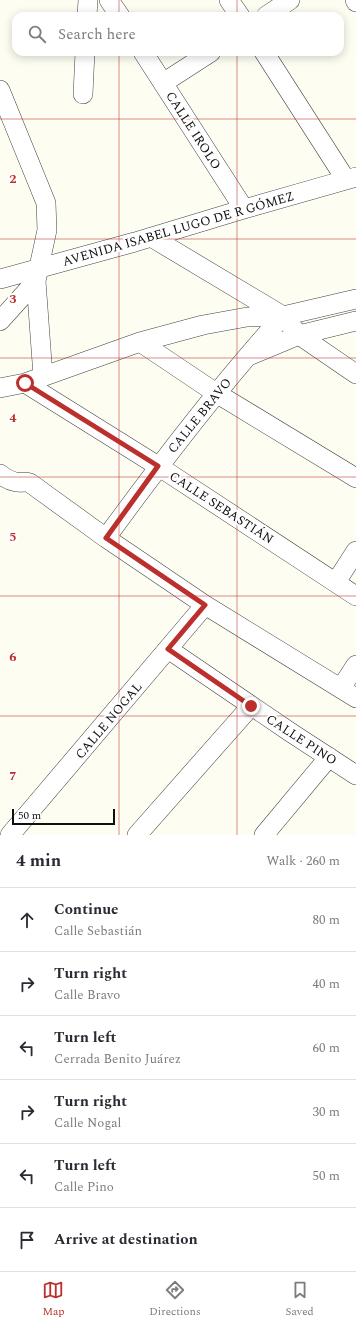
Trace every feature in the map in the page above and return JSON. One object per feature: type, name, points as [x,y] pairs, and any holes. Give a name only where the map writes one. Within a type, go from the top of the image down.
[{"type":"street","points":[[87,12],[88,0]]},
{"type":"street","points":[[109,0],[117,12]]},
{"type":"street","points":[[229,0],[237,12]]},
{"type":"street","points":[[272,12],[290,0]]},
{"type":"street","points":[[83,94],[85,56]]},
{"type":"street","name":"CALLE IROLO","points":[[146,56],[164,82],[244,209]]},
{"type":"street","points":[[164,82],[205,56]]},
{"type":"street","points":[[267,56],[351,179]]},
{"type":"street","points":[[0,90],[46,203],[47,230],[38,274],[43,376]]},
{"type":"street","name":"AVENIDA ISABEL LUGO DE R GÓMEZ","points":[[0,279],[38,274],[151,237],[351,179]]},
{"type":"street","points":[[151,237],[283,316],[299,335],[356,374]]},
{"type":"street","points":[[0,322],[38,274]]},
{"type":"street","points":[[0,388],[25,383],[140,342],[210,324],[247,317],[283,316],[356,299]]},
{"type":"street","name":"CALLE BRAVO","points":[[106,538],[158,466],[216,393],[283,316]]},
{"type":"street","points":[[246,357],[299,335],[356,321]]},
{"type":"street","points":[[140,342],[216,393],[356,478]]},
{"type":"street","name":"CALLE SEBASTIÁN","points":[[25,383],[158,466],[356,596]]},
{"type":"street","points":[[0,474],[7,480],[30,483],[106,538],[205,605],[348,693],[356,665]]},
{"type":"street","points":[[336,582],[356,551]]},
{"type":"street","name":"CALLE NOGAL","points":[[10,835],[205,605]]},
{"type":"street","name":"CALLE PINO","points":[[168,649],[356,775]]},
{"type":"street","points":[[137,835],[251,706]]},
{"type":"street","points":[[264,835],[329,757]]},
{"type":"route","points":[[25,383],[158,466],[106,538],[205,605],[168,649],[251,706]]}]
